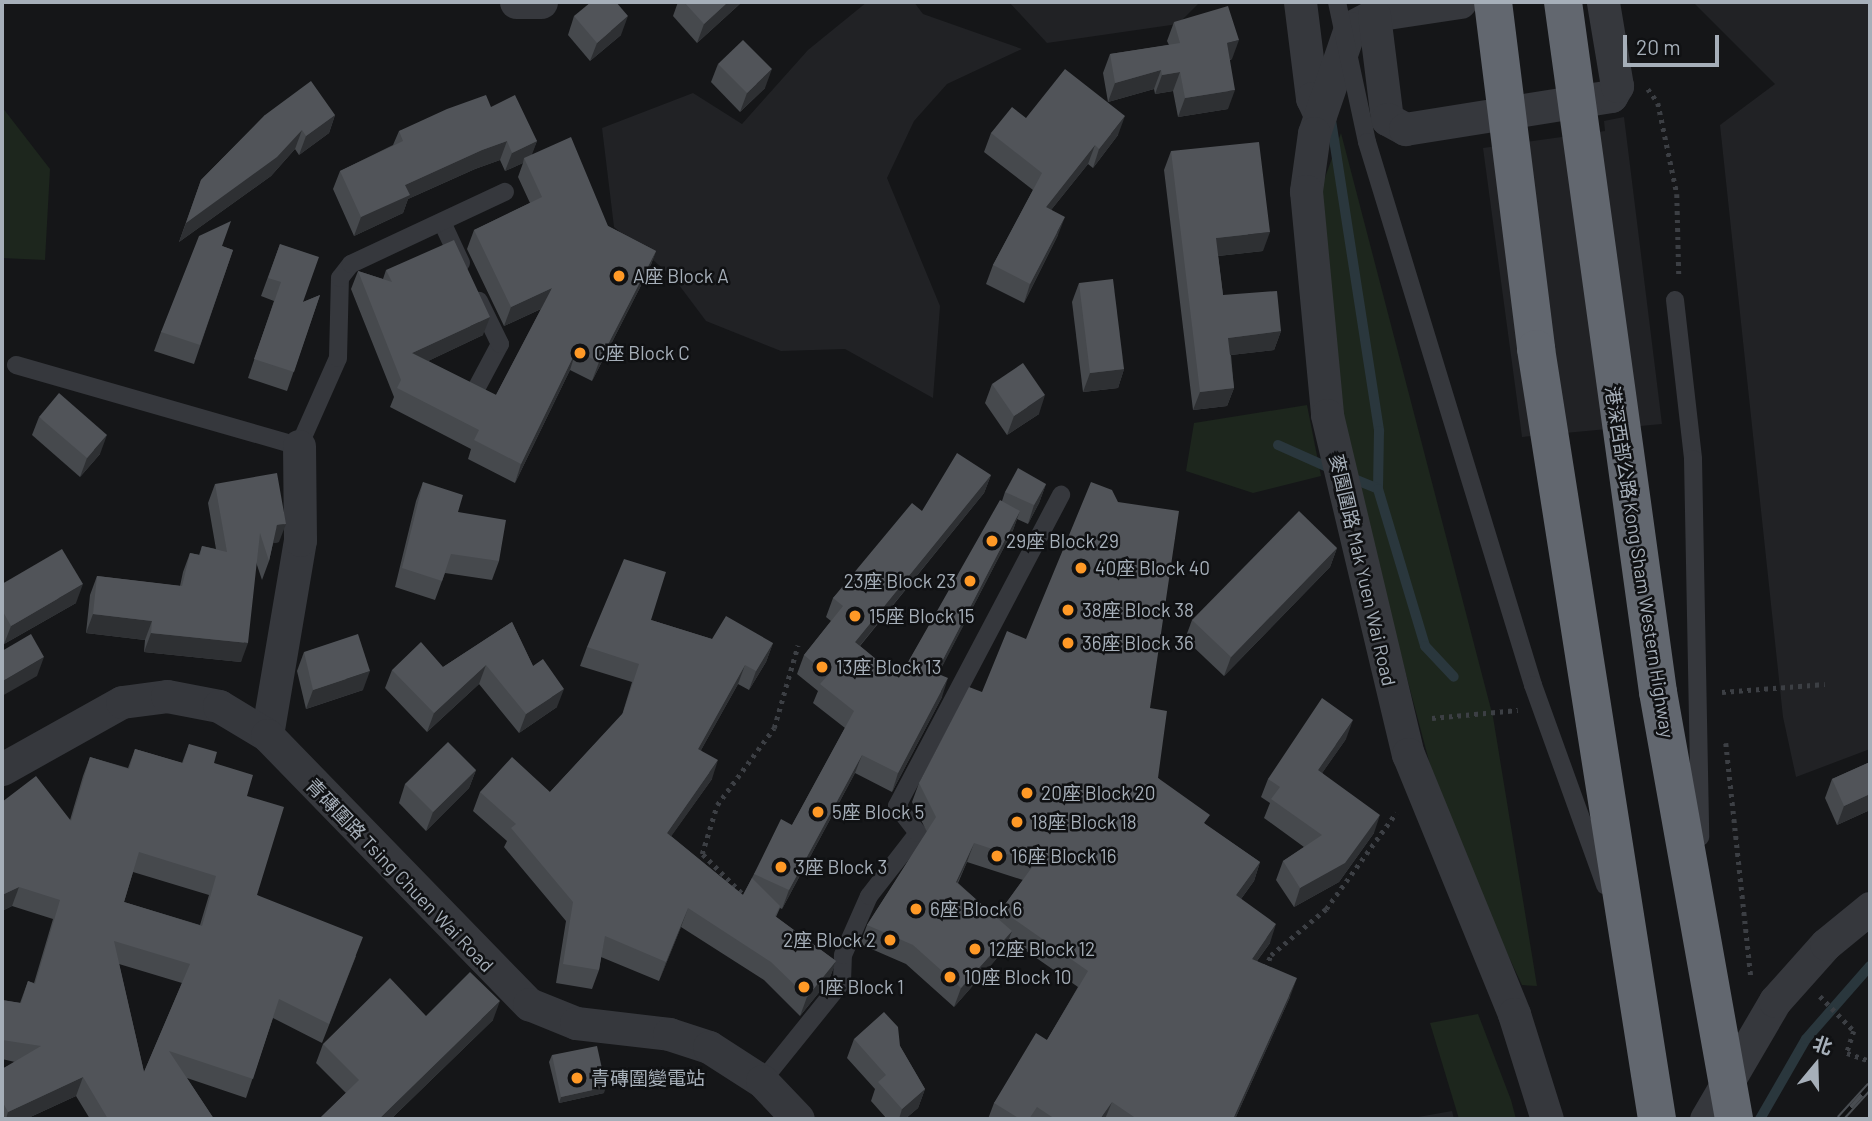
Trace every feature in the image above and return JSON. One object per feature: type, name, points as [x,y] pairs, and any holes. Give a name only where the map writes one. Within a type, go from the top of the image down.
[{"type":"highway","points":[[1493,2],[1536,349],[1657,1119]]},
{"type":"highway","name":"港深西部公路 Kong Sham Western Highway","points":[[1563,2],[1658,692],[1734,1119]]},
{"type":"street","points":[[516,2],[541,2]]},
{"type":"street","points":[[1300,2],[1312,98],[1320,115]]},
{"type":"street","name":"麥園圍路 Mak Yuen Wai Road","points":[[1460,2],[1374,15],[1350,28],[1320,115],[1306,191],[1327,415],[1346,506],[1408,754],[1514,1014],[1547,1119]]},
{"type":"street","points":[[1374,15],[1387,119],[1405,128],[1611,96],[1617,86],[1603,2]]},
{"type":"street","points":[[267,735],[300,540],[299,446]]},
{"type":"street","name":"青磚圍路 Tsing Chuen Wai Road","points":[[2,769],[84,719],[143,698],[210,704],[267,735],[529,1004],[576,1023],[688,1040],[762,1081],[798,1119]]},
{"type":"street","points":[[1706,1119],[1775,1001],[1826,943],[1870,908]]},
{"type":"lane","points":[[1337,2],[1367,142],[1533,685],[1630,955]]},
{"type":"lane","points":[[16,365],[299,446],[338,358],[340,278],[351,264],[505,192]]},
{"type":"lane","points":[[442,222],[500,344],[476,389]]},
{"type":"lane","points":[[1675,300],[1693,459],[1701,936]]},
{"type":"lane","points":[[762,1081],[842,982],[842,955],[869,896],[918,833],[897,806],[1061,495]]},
{"type":"path","points":[[757,909],[702,854],[717,805],[774,728],[798,645]]},
{"type":"path","points":[[1259,980],[1271,955],[1326,909],[1398,811],[1400,799]]},
{"type":"path","points":[[1814,990],[1854,1031],[1847,1054],[1870,1061]]},
{"type":"shaded area","points":[[867,2],[914,2],[923,14],[1022,49],[947,84],[914,121],[887,178],[940,306],[933,398],[845,349],[781,351],[706,321],[673,277],[614,227],[602,128],[693,93],[742,124],[808,50]]},
{"type":"shaded area","points":[[1009,2],[1200,2],[1178,24],[1047,43]]},
{"type":"shaded area","points":[[1693,2],[1870,2],[1870,749],[1796,777],[1783,717],[1720,125],[1775,84]]},
{"type":"shaded area","points":[[2,107],[50,169],[45,260],[2,258]]},
{"type":"shaded area","points":[[1624,117],[1662,424],[1522,437],[1483,148],[1605,131],[1604,121]]},
{"type":"shaded area","points":[[1341,133],[1493,717],[1537,986],[1522,985],[1445,821],[1345,445],[1317,200]]},
{"type":"shaded area","points":[[1307,405],[1321,476],[1253,493],[1186,471],[1194,423]]},
{"type":"shaded area","points":[[1478,1014],[1516,1119],[1459,1119],[1430,1023]]},
{"type":"shaded area","points":[[1452,1111],[1454,1119],[1407,1119]]},
{"type":"building","points":[[591,2],[616,2],[628,16],[597,43],[574,16]]},
{"type":"building","points":[[684,2],[728,2],[704,24]]},
{"type":"building","points":[[1228,6],[1239,40],[1227,43],[1235,90],[1185,98],[1180,72],[1162,75],[1161,70],[1115,83],[1110,54],[1180,43],[1174,22]]},
{"type":"building","points":[[743,40],[772,69],[747,93],[718,64]]},
{"type":"building","points":[[1065,69],[1125,116],[1099,149],[1095,145],[1046,207],[1065,217],[1030,284],[993,265],[1042,173],[991,133],[1012,107],[1026,118]]},
{"type":"building","points":[[311,81],[335,115],[306,136],[302,130],[277,157],[186,223],[201,180],[265,115]]},
{"type":"building","points":[[486,95],[491,107],[515,95],[537,141],[512,153],[507,141],[482,150],[405,185],[410,195],[361,217],[340,171],[403,141],[399,131]]},
{"type":"building","points":[[571,137],[608,226],[656,251],[599,362],[576,351],[521,464],[474,440],[479,430],[397,388],[401,380],[358,271],[392,282],[386,270],[454,240],[490,317],[412,353],[496,395],[552,288],[511,307],[474,230],[542,197],[524,158]]},
{"type":"building","points":[[1259,142],[1270,232],[1216,238],[1223,295],[1277,291],[1281,331],[1228,338],[1234,388],[1200,392],[1171,151]]},
{"type":"building","points":[[231,221],[222,246],[233,250],[200,345],[161,332],[199,236]]},
{"type":"building","points":[[280,244],[319,257],[303,302],[320,295],[294,372],[254,359],[281,282],[268,278]]},
{"type":"building","points":[[1113,279],[1124,369],[1090,373],[1079,283]]},
{"type":"building","points":[[1023,363],[1045,395],[1014,416],[992,384]]},
{"type":"building","points":[[59,393],[107,435],[87,458],[39,417]]},
{"type":"building","points":[[957,453],[991,475],[855,642],[899,678],[1000,500],[1020,511],[936,673],[948,678],[898,773],[862,755],[789,890],[754,874],[781,819],[792,825],[854,711],[820,684],[828,675],[804,655],[843,606],[833,598],[912,503],[922,511]]},
{"type":"building","points":[[1018,468],[1046,484],[1034,505],[1005,492]]},
{"type":"building","points":[[277,473],[286,524],[277,525],[269,561],[260,533],[248,643],[151,633],[152,621],[93,614],[97,576],[182,586],[190,553],[200,555],[202,546],[227,552],[215,484]]},
{"type":"building","points":[[423,482],[463,495],[458,512],[506,520],[499,561],[451,554],[442,581],[402,568]]},
{"type":"building","points":[[1091,482],[1112,490],[1118,502],[1179,511],[1150,708],[1167,711],[1158,778],[1210,815],[1204,823],[1260,862],[1236,895],[1276,924],[1252,959],[1297,978],[1233,1119],[1137,1119],[1112,1102],[1100,1119],[1055,1119],[1037,1107],[1029,1119],[1020,1119],[994,1103],[1036,1033],[1047,1040],[1088,971],[1001,910],[1035,863],[974,843],[956,882],[1012,931],[961,988],[913,945],[867,925],[936,817],[919,783],[969,687],[982,692],[1007,631],[1026,639]]},
{"type":"building","points":[[1299,511],[1337,548],[1231,657],[1192,620]]},
{"type":"building","points":[[62,549],[83,584],[11,626],[2,610],[2,584]]},
{"type":"building","points":[[624,559],[666,572],[651,620],[712,639],[726,616],[773,643],[756,671],[745,665],[698,749],[718,760],[667,833],[743,895],[752,878],[780,906],[775,916],[836,961],[807,997],[771,962],[688,908],[666,962],[605,936],[599,970],[563,964],[573,902],[511,828],[516,824],[480,792],[512,757],[550,792],[623,713],[639,664],[587,647]]},
{"type":"building","points":[[512,622],[533,666],[543,659],[564,689],[526,714],[486,665],[434,713],[392,670],[421,642],[443,667]]},
{"type":"building","points":[[31,634],[44,657],[3,681],[2,651]]},
{"type":"building","points":[[358,634],[370,671],[313,690],[304,652]]},
{"type":"building","points":[[1322,698],[1353,720],[1318,770],[1380,815],[1345,863],[1300,888],[1283,861],[1322,835],[1271,799],[1280,787],[1268,779]]},
{"type":"building","points":[[448,742],[476,770],[433,812],[405,784]]},
{"type":"building","points":[[189,744],[217,752],[214,763],[253,775],[247,796],[284,807],[257,895],[363,937],[329,1024],[279,999],[253,1079],[169,1051],[214,1119],[108,1119],[83,1077],[8,1112],[2,1101],[2,1069],[41,1046],[2,1040],[2,1000],[21,1003],[28,981],[35,984],[60,900],[19,887],[2,895],[2,802],[36,776],[71,821],[90,757],[129,769],[135,749],[183,763]],"holes":[[[139,852],[216,876],[202,926],[124,902]],[[114,941],[190,964],[144,1072]]]},
{"type":"building","points":[[1870,762],[1870,794],[1844,806],[1832,779]]},
{"type":"building","points":[[470,972],[500,1001],[379,1119],[319,1119],[359,1080],[323,1044],[390,978],[426,1016]]},
{"type":"building","points":[[884,1012],[898,1027],[900,1046],[925,1089],[902,1109],[878,1082],[886,1075],[854,1039]]},
{"type":"building","name":"青磚圍變電站","points":[[597,1046],[606,1087],[561,1097],[552,1055]]},
{"type":"waterway","points":[[1331,120],[1379,431],[1378,489]]},
{"type":"waterway","points":[[1278,445],[1332,469]]},
{"type":"waterway","points":[[1349,477],[1378,489],[1425,646],[1454,677]]},
{"type":"waterway","points":[[1760,1119],[1806,1039],[1870,966]]},
{"type":"railway","points":[[1840,1119],[1870,1086]]},
{"type":"place","name":"A座 Block A","points":[[619,276]]},
{"type":"place","name":"C座 Block C","points":[[580,353]]},
{"type":"place","name":"29座 Block 29","points":[[992,541]]},
{"type":"place","name":"40座 Block 40","points":[[1081,568]]},
{"type":"place","name":"23座 Block 23","points":[[970,581]]},
{"type":"place","name":"38座 Block 38","points":[[1068,610]]},
{"type":"place","name":"15座 Block 15","points":[[855,616]]},
{"type":"place","name":"36座 Block 36","points":[[1068,643]]},
{"type":"place","name":"13座 Block 13","points":[[822,667]]},
{"type":"place","name":"20座 Block 20","points":[[1027,793]]},
{"type":"place","name":"5座 Block 5","points":[[818,812]]},
{"type":"place","name":"18座 Block 18","points":[[1017,822]]},
{"type":"place","name":"16座 Block 16","points":[[997,856]]},
{"type":"place","name":"3座 Block 3","points":[[781,867]]},
{"type":"place","name":"6座 Block 6","points":[[916,909]]},
{"type":"place","name":"2座 Block 2","points":[[890,940]]},
{"type":"place","name":"12座 Block 12","points":[[975,949]]},
{"type":"place","name":"10座 Block 10","points":[[950,977]]},
{"type":"place","name":"1座 Block 1","points":[[804,987]]},
{"type":"place","name":"青磚圍變電站","points":[[577,1078]]}]
